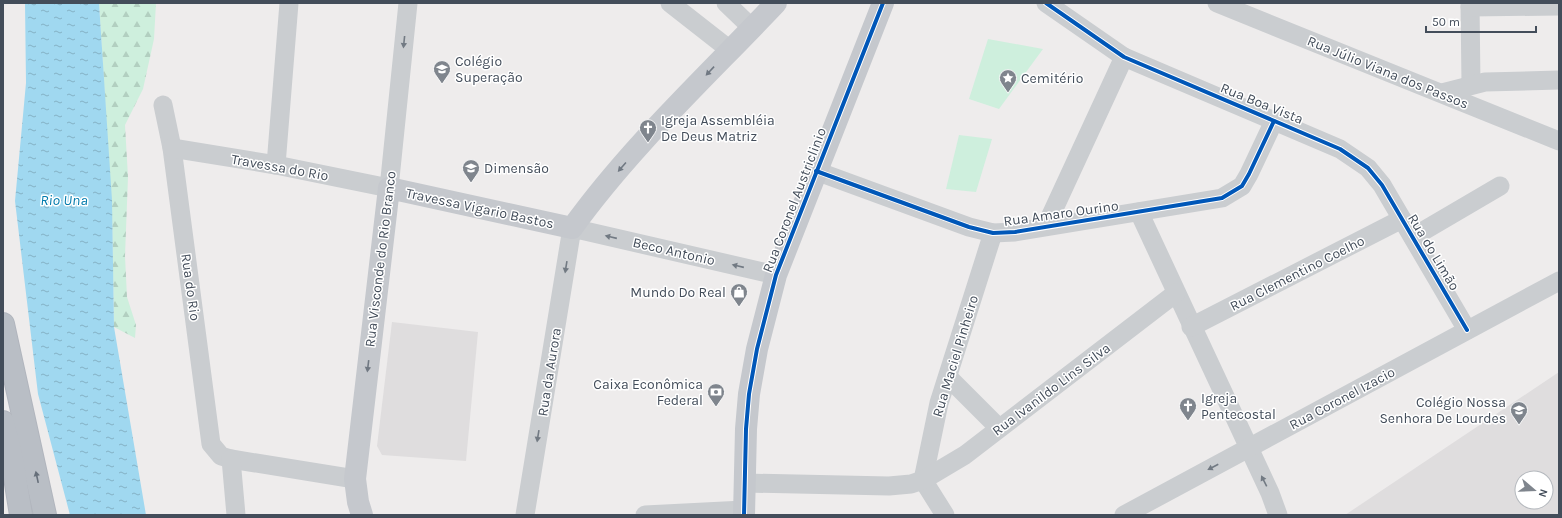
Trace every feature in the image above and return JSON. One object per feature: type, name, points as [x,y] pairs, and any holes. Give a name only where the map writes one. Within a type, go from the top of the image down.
[{"type":"highway","points":[[3,324],[45,515]]},
{"type":"highway","points":[[3,422],[12,459],[21,515]]},
{"type":"main road","points":[[572,228],[592,200],[629,159],[730,50],[776,3]]},
{"type":"main road","name":"Rua Coronel Austriclinio","points":[[744,512],[746,483],[746,429],[749,394],[757,349],[776,275],[883,3]]},
{"type":"main road","name":"Travessa Vigario Bastos","points":[[389,188],[572,228]]},
{"type":"main road","name":"Rua Visconde do Rio Branco","points":[[362,515],[358,502],[355,479],[389,188]]},
{"type":"street","points":[[276,165],[289,3]]},
{"type":"street","name":"Rua Visconde do Rio Branco","points":[[389,188],[408,3]]},
{"type":"street","points":[[670,3],[730,50]]},
{"type":"street","points":[[726,3],[752,28]]},
{"type":"street","name":"Rua Boa Vista","points":[[1046,3],[1124,57],[1340,149],[1368,168],[1382,185]]},
{"type":"street","name":"Rua Júlio Viana dos Passos","points":[[1217,3],[1559,141]]},
{"type":"street","points":[[1471,84],[1470,5],[1559,6]]},
{"type":"street","points":[[1046,226],[1124,57]]},
{"type":"street","points":[[1442,93],[1471,84],[1507,80],[1559,80]]},
{"type":"street","name":"Rua do Rio","points":[[163,105],[172,148],[211,444],[221,456],[231,459],[355,479]]},
{"type":"street","name":"Rua Amaro Ourino","points":[[816,171],[925,212],[993,233],[1015,232],[1222,198],[1242,186],[1274,121]]},
{"type":"street","name":"Travessa do Rio","points":[[172,148],[276,165],[389,188]]},
{"type":"street","name":"Rua do Limão","points":[[1382,185],[1467,330]]},
{"type":"street","points":[[1413,237],[1500,186]]},
{"type":"street","points":[[1139,212],[1191,327],[1270,493],[1278,515]]},
{"type":"street","name":"Rua Clementino Coelho","points":[[1191,327],[1402,219]]},
{"type":"street","name":"Beco Antonio","points":[[572,228],[776,275]]},
{"type":"street","name":"Rua da Aurora","points":[[525,515],[572,228]]},
{"type":"street","name":"Rua Maciel Pinheiro","points":[[924,480],[934,421],[993,233]]},
{"type":"street","name":"Rua Coronel Izacio","points":[[1124,515],[1559,281]]},
{"type":"street","name":"Rua Ivanildo Lins Silva","points":[[746,483],[889,486],[912,484],[924,480],[965,455],[1176,293]]},
{"type":"street","points":[[948,377],[999,428]]},
{"type":"street","points":[[231,459],[236,515]]},
{"type":"street","points":[[924,480],[945,515]]},
{"type":"street","points":[[645,515],[744,512]]},
{"type":"shaded area","points":[[392,322],[478,332],[466,461],[382,455],[377,446]]},
{"type":"shaded area","name":"Colégio Nossa Senhora De Lourdes","points":[[1559,372],[1559,515],[1345,515]]},
{"type":"green space","points":[[99,3],[156,3],[154,39],[143,89],[125,125],[128,177],[125,256],[127,297],[136,325],[135,338],[114,327],[112,215]]},
{"type":"green space","points":[[988,39],[1043,49],[999,109],[969,99]]},
{"type":"green space","points":[[959,135],[992,139],[976,192],[946,189]]},
{"type":"water","name":"Rio Una","points":[[25,3],[99,3],[112,200],[114,327],[146,515],[70,515],[38,394],[15,201],[26,83]]},
{"type":"cycle path","points":[[744,515],[746,429],[749,394],[757,349],[776,275],[883,3]]},
{"type":"cycle path","points":[[1046,3],[1124,57],[1340,149],[1368,168],[1382,185],[1467,330]]},
{"type":"cycle path","points":[[816,171],[969,227],[993,233],[1015,232],[1222,198],[1242,186],[1274,121]]},
{"type":"place","name":"Colégio Superação","points":[[442,84]]},
{"type":"place","name":"Cemitério","points":[[1008,93]]},
{"type":"place","name":"Igreja Assembléia De Deus Matriz","points":[[648,143]]},
{"type":"place","name":"Dimensão","points":[[471,183]]},
{"type":"place","name":"Mundo Do Real","points":[[739,307]]},
{"type":"place","name":"Caixa Econômica Federal","points":[[716,407]]},
{"type":"place","name":"Igreja Pentecostal","points":[[1188,421]]},
{"type":"place","name":"Colégio Nossa Senhora De Lourdes","points":[[1519,425]]}]
